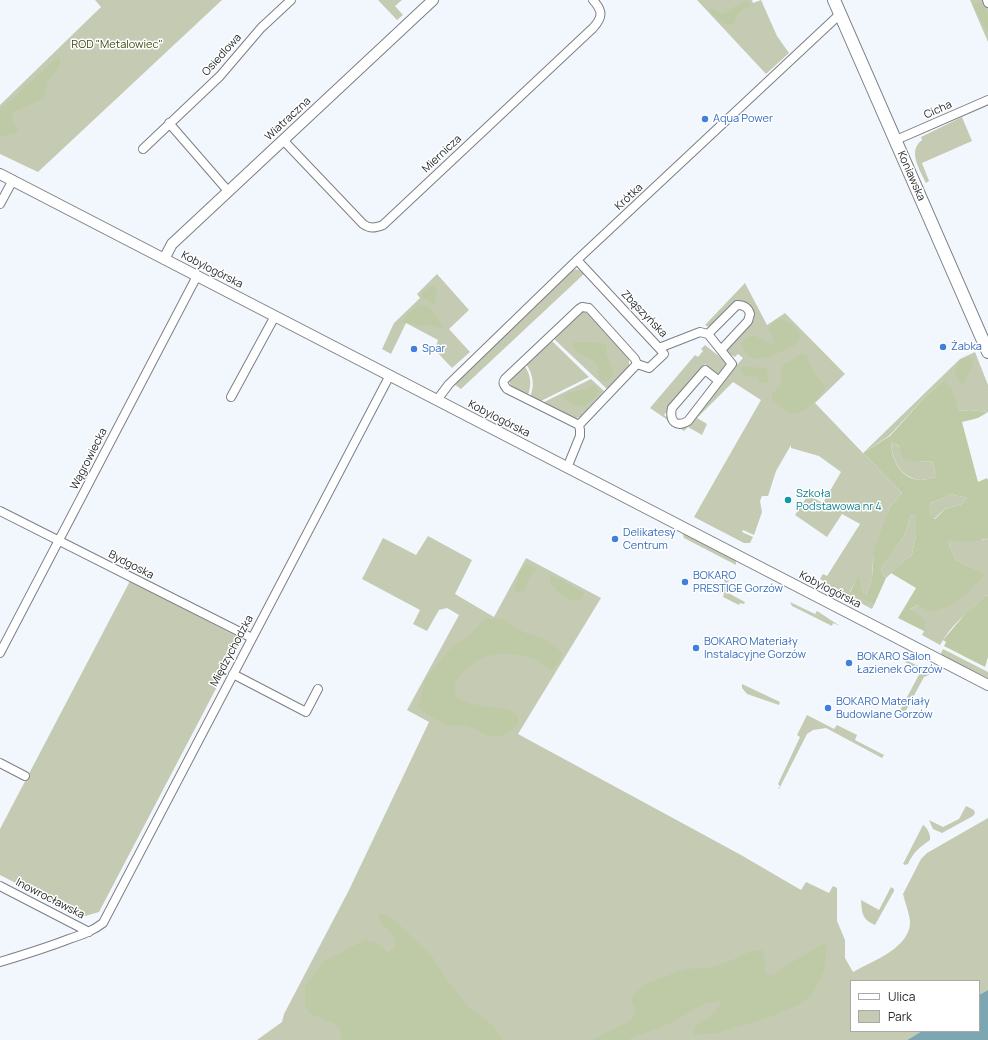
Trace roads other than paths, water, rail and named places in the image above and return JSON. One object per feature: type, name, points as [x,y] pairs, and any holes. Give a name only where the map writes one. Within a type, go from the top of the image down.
[{"type":"main road","name":"Koniawska","points":[[834,0],[988,352]]},
{"type":"street","name":"Osiedlowa","points":[[142,149],[220,76],[261,28],[291,0]]},
{"type":"street","name":"Wiatraczna","points":[[164,259],[172,244],[433,0]]},
{"type":"street","name":"Miernicza","points":[[283,140],[363,224],[371,228],[376,228],[383,225],[593,28],[600,20],[601,12],[593,0]]},
{"type":"street","name":"Krótka","points":[[437,400],[449,384],[577,260],[840,14]]},
{"type":"street","name":"Cicha","points":[[896,140],[988,100]]},
{"type":"street","points":[[169,123],[228,191]]},
{"type":"street","name":"Kobylogórska","points":[[0,174],[988,685]]},
{"type":"street","points":[[0,204],[13,180]]},
{"type":"street","name":"Zbąszyńska","points":[[577,260],[659,348],[700,332],[708,334]]},
{"type":"street","name":"Wągrowiecka","points":[[0,653],[197,276]]},
{"type":"street","points":[[719,381],[705,370],[672,408],[671,418],[675,422],[683,424],[688,421],[719,381],[732,364],[708,334],[737,305],[744,306],[750,314],[748,321],[721,350]]},
{"type":"street","points":[[567,468],[580,436],[578,425],[507,389],[503,381],[582,307],[589,308],[635,359],[637,364],[649,368],[664,354],[659,348]]},
{"type":"street","points":[[231,397],[275,316]]},
{"type":"street","points":[[578,425],[637,364]]},
{"type":"street","name":"Międzychodzka","points":[[0,962],[89,932],[103,923],[390,376]]},
{"type":"street","name":"Bydgoska","points":[[0,511],[252,638]]},
{"type":"street","points":[[233,674],[306,712],[318,689]]},
{"type":"street","points":[[0,763],[24,776]]},
{"type":"street","name":"Inowrocławska","points":[[0,886],[89,932]]},
{"type":"water","points":[[988,990],[988,1040],[907,1040],[920,1032],[980,1032],[980,994]]},
{"type":"place","name":"Aqua Power","points":[[705,119]]},
{"type":"place","name":"Żabka","points":[[943,347]]},
{"type":"place","name":"Spar","points":[[414,349]]},
{"type":"place","name":"Szkoła Podstawowa nr 4","points":[[788,500]]},
{"type":"place","name":"Delikatesy Centrum","points":[[615,539]]},
{"type":"place","name":"BOKARO PRESTIGE Gorzów","points":[[685,582]]},
{"type":"place","name":"BOKARO Materiały Instalacyjne Gorzów","points":[[696,648]]},
{"type":"place","name":"BOKARO Salon Łazienek Gorzów","points":[[849,663]]},
{"type":"place","name":"BOKARO Materiały Budowlane Gorzów","points":[[828,708]]},
{"type":"park label","name":"ROD \"Metalowiec\"","points":[[117,45]]}]
